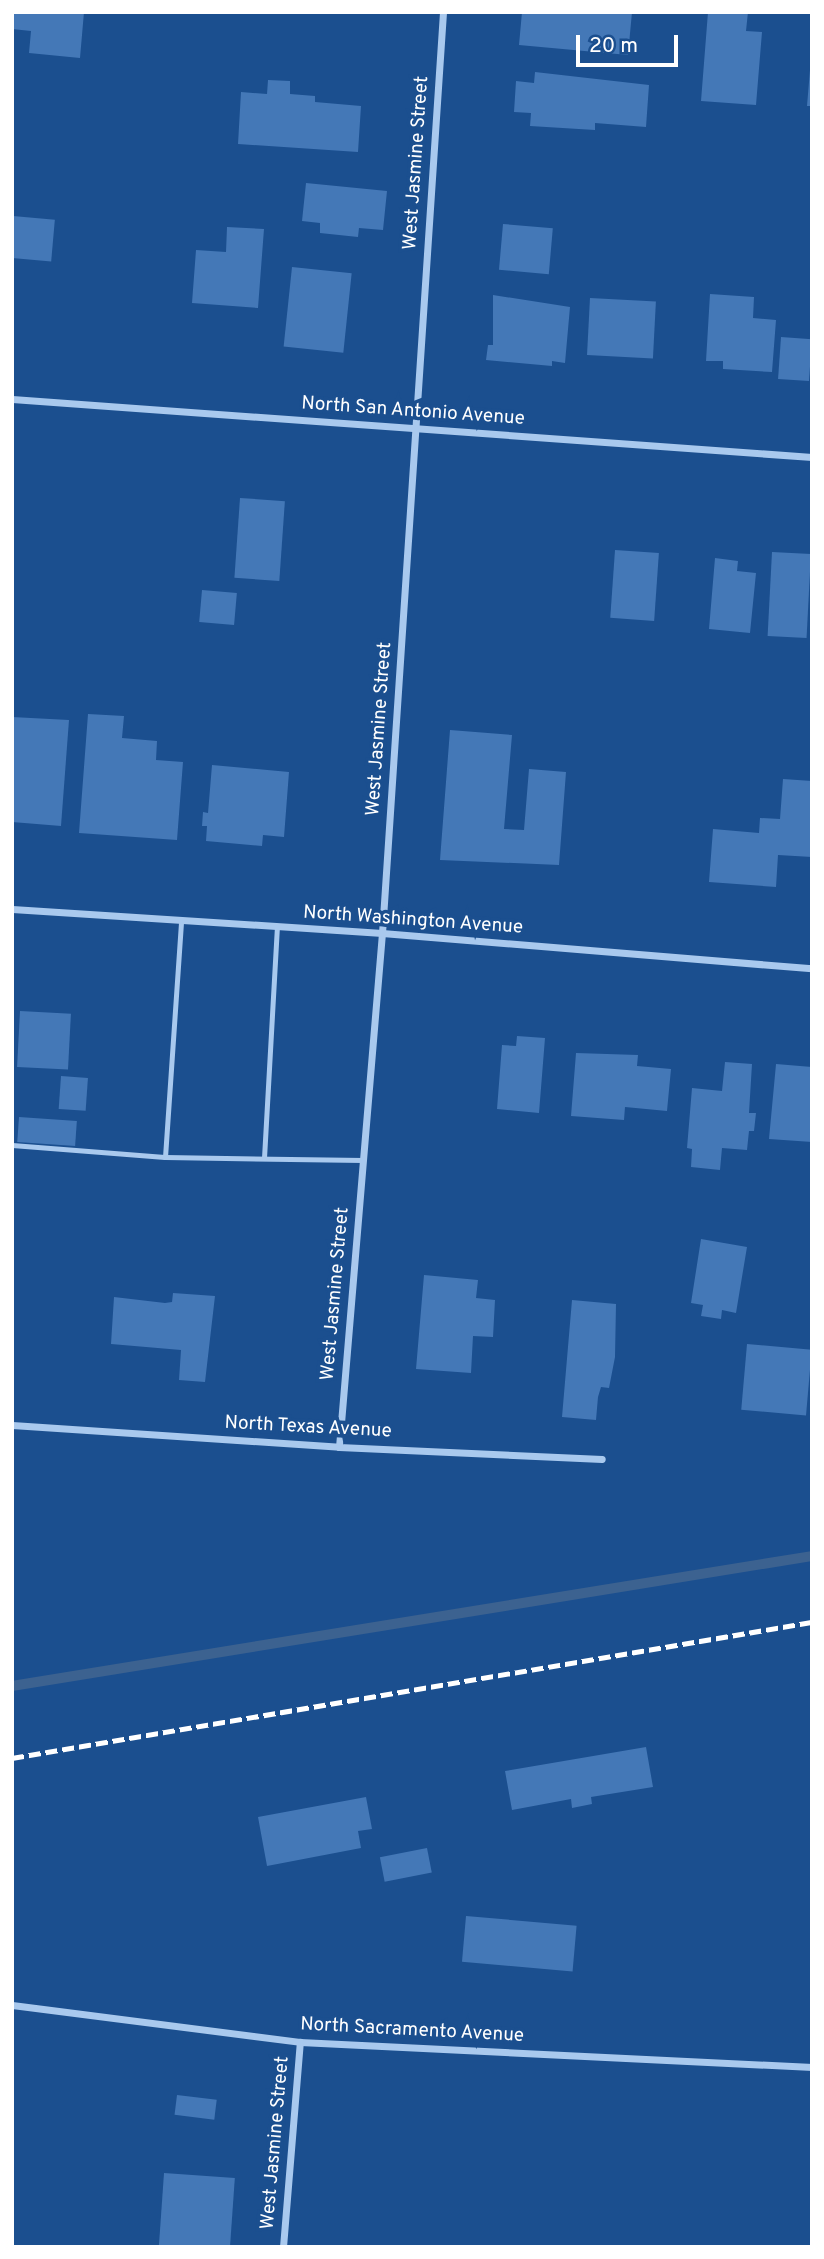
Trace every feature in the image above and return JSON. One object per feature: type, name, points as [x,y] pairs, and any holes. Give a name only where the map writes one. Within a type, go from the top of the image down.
[{"type":"street","name":"West Jasmine Street","points":[[339,1447],[382,933],[443,12]]},
{"type":"street","name":"North San Antonio Avenue","points":[[12,399],[812,457]]},
{"type":"street","name":"North Washington Avenue","points":[[12,909],[382,933],[812,968]]},
{"type":"street","name":"North Texas Avenue","points":[[12,1424],[339,1447],[602,1459]]},
{"type":"street","name":"North Sacramento Avenue","points":[[12,2005],[300,2042],[812,2067]]},
{"type":"street","name":"West Jasmine Street","points":[[283,2247],[300,2042]]},
{"type":"lane","points":[[165,1157],[181,921]]},
{"type":"lane","points":[[264,1158],[277,927]]},
{"type":"lane","points":[[12,1145],[165,1157],[363,1160]]},
{"type":"building","points":[[12,12],[84,12],[80,58],[29,53],[31,31],[12,29]]},
{"type":"building","points":[[522,12],[632,12],[628,55],[519,45]]},
{"type":"building","points":[[708,12],[748,12],[746,31],[762,32],[756,105],[701,101]]},
{"type":"building","points":[[810,70],[812,106],[807,106]]},
{"type":"building","points":[[535,72],[649,85],[646,127],[595,123],[595,130],[530,126],[531,113],[514,112],[516,81],[534,83]]},
{"type":"building","points":[[268,80],[290,81],[290,94],[315,96],[315,102],[361,106],[358,152],[238,144],[241,92],[267,94]]},
{"type":"building","points":[[306,183],[387,191],[383,230],[359,228],[358,237],[320,233],[320,223],[302,221]]},
{"type":"building","points":[[13,216],[55,220],[51,262],[12,258]]},
{"type":"building","points":[[503,224],[553,228],[549,274],[499,270]]},
{"type":"building","points":[[227,227],[264,229],[258,308],[192,303],[196,250],[226,252]]},
{"type":"building","points":[[292,267],[352,273],[343,353],[284,347]]},
{"type":"building","points":[[710,294],[754,297],[753,318],[776,320],[772,372],[723,369],[723,361],[706,361]]},
{"type":"building","points":[[493,295],[570,307],[565,363],[552,361],[552,366],[486,360],[488,345],[493,345]]},
{"type":"building","points":[[590,298],[656,301],[653,358],[587,355]]},
{"type":"building","points":[[781,337],[812,339],[809,381],[778,379]]},
{"type":"building","points":[[240,498],[285,501],[279,581],[234,578]]},
{"type":"building","points":[[615,550],[659,553],[654,621],[610,618]]},
{"type":"building","points":[[772,552],[811,554],[807,638],[768,636]]},
{"type":"building","points":[[715,558],[738,561],[737,571],[756,573],[750,633],[709,629]]},
{"type":"building","points":[[202,590],[237,593],[234,625],[199,622]]},
{"type":"building","points":[[88,714],[124,716],[122,738],[157,741],[156,760],[183,762],[177,840],[79,833]]},
{"type":"building","points":[[12,717],[69,720],[61,826],[12,822]]},
{"type":"building","points":[[450,730],[512,735],[504,829],[524,830],[529,769],[566,772],[559,865],[440,860]]},
{"type":"building","points":[[212,765],[289,772],[284,837],[263,835],[262,846],[206,841],[207,826],[202,826],[203,812],[208,813]]},
{"type":"building","points":[[783,779],[812,781],[812,857],[778,855],[776,887],[709,882],[713,829],[759,833],[760,818],[780,819]]},
{"type":"building","points":[[20,1011],[71,1014],[68,1070],[17,1067]]},
{"type":"building","points":[[517,1036],[545,1038],[539,1113],[497,1109],[502,1045],[516,1046]]},
{"type":"building","points":[[576,1053],[638,1055],[637,1066],[671,1069],[667,1111],[625,1107],[624,1120],[571,1116]]},
{"type":"building","points":[[725,1062],[752,1064],[749,1113],[756,1113],[754,1131],[749,1131],[747,1150],[722,1148],[720,1170],[691,1167],[692,1149],[687,1148],[692,1088],[722,1091]]},
{"type":"building","points":[[776,1064],[812,1067],[812,1142],[769,1139]]},
{"type":"building","points":[[61,1076],[88,1078],[86,1111],[59,1109]]},
{"type":"building","points":[[19,1117],[77,1121],[75,1146],[17,1142]]},
{"type":"building","points":[[701,1239],[747,1247],[736,1313],[722,1310],[721,1319],[701,1316],[703,1305],[691,1303]]},
{"type":"building","points":[[424,1275],[478,1280],[476,1298],[495,1300],[493,1337],[473,1336],[471,1373],[416,1369]]},
{"type":"building","points":[[173,1293],[215,1296],[205,1382],[179,1380],[181,1350],[111,1344],[114,1297],[165,1303],[172,1302]]},
{"type":"building","points":[[572,1300],[616,1304],[615,1357],[609,1388],[601,1387],[596,1420],[562,1417]]},
{"type":"building","points":[[747,1344],[812,1350],[806,1415],[741,1410]]},
{"type":"building","points":[[646,1747],[653,1787],[591,1797],[592,1804],[572,1808],[571,1799],[512,1810],[505,1771]]},
{"type":"building","points":[[366,1797],[372,1829],[358,1831],[361,1848],[267,1866],[258,1817]]},
{"type":"building","points":[[427,1848],[432,1873],[385,1882],[380,1857]]},
{"type":"building","points":[[466,1916],[577,1926],[573,1971],[462,1962]]},
{"type":"building","points":[[177,2095],[217,2100],[214,2120],[175,2115]]},
{"type":"building","points":[[164,2173],[235,2178],[230,2247],[159,2247]]},
{"type":"waterway","points":[[12,1686],[812,1556]]},
{"type":"railway","points":[[12,1758],[812,1622]]}]
